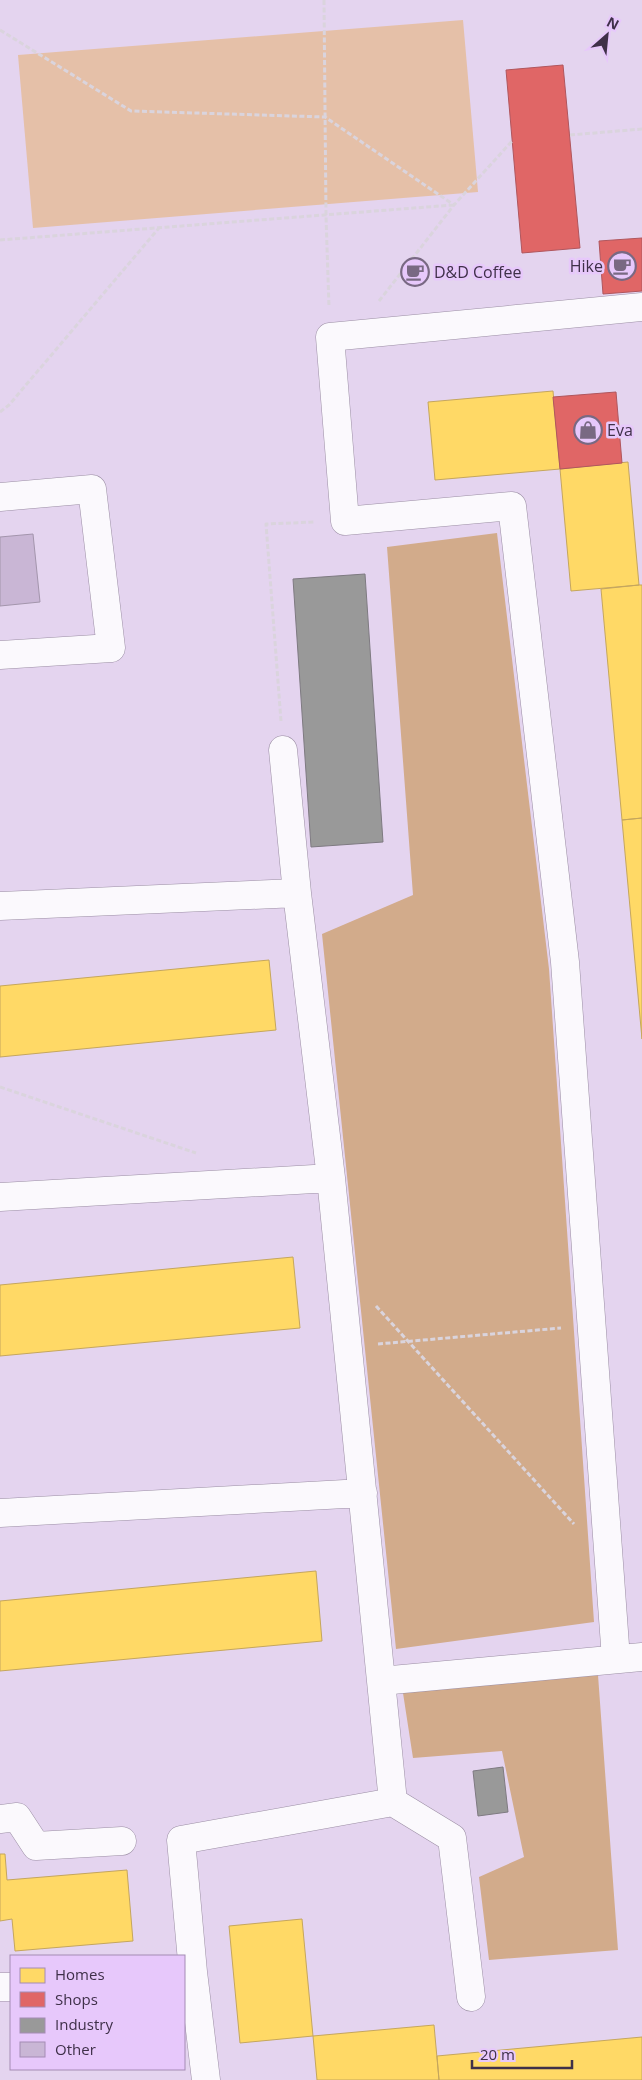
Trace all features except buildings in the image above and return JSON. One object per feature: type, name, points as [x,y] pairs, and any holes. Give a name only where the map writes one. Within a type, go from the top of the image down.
[{"type":"street","points":[[381,1681],[629,1658],[591,1326],[565,962],[512,506],[346,521],[341,336],[642,307]]},
{"type":"street","points":[[0,498],[92,489],[110,648],[0,656]]},
{"type":"street","points":[[283,750],[297,893],[348,1346],[393,1802]]},
{"type":"street","points":[[0,906],[297,893]]},
{"type":"street","points":[[0,1197],[330,1178]]},
{"type":"street","points":[[0,1513],[363,1493]]},
{"type":"street","points":[[206,2080],[189,1972],[181,1840],[393,1802],[452,1838],[471,1997]]},
{"type":"street","points":[[0,1819],[17,1817],[36,1846],[122,1841]]},
{"type":"path","points":[[324,0],[326,216],[341,336]]},
{"type":"path","points":[[0,30],[131,111],[326,117],[454,205]]},
{"type":"path","points":[[570,135],[642,129]]},
{"type":"path","points":[[341,336],[512,140]]},
{"type":"path","points":[[0,240],[454,205]]},
{"type":"path","points":[[0,412],[9,405],[160,228]]},
{"type":"path","points":[[283,750],[266,524],[346,521]]},
{"type":"path","points":[[0,1087],[205,1156]]},
{"type":"path","points":[[371,1300],[575,1525]]},
{"type":"path","points":[[348,1346],[591,1326]]},
{"type":"shaded area","points":[[463,20],[478,192],[33,228],[18,55]]},
{"type":"shaded area","points":[[497,533],[549,969],[594,1622],[396,1649],[322,934],[413,895],[387,547]]},
{"type":"shaded area","points":[[598,1675],[618,1950],[489,1960],[479,1877],[524,1857],[502,1751],[413,1758],[403,1693]]},
{"type":"place","name":"Hike","points":[[622,266]]},
{"type":"place","name":"D&D Coffee","points":[[415,272]]},
{"type":"place","name":"Eva","points":[[588,430]]}]
